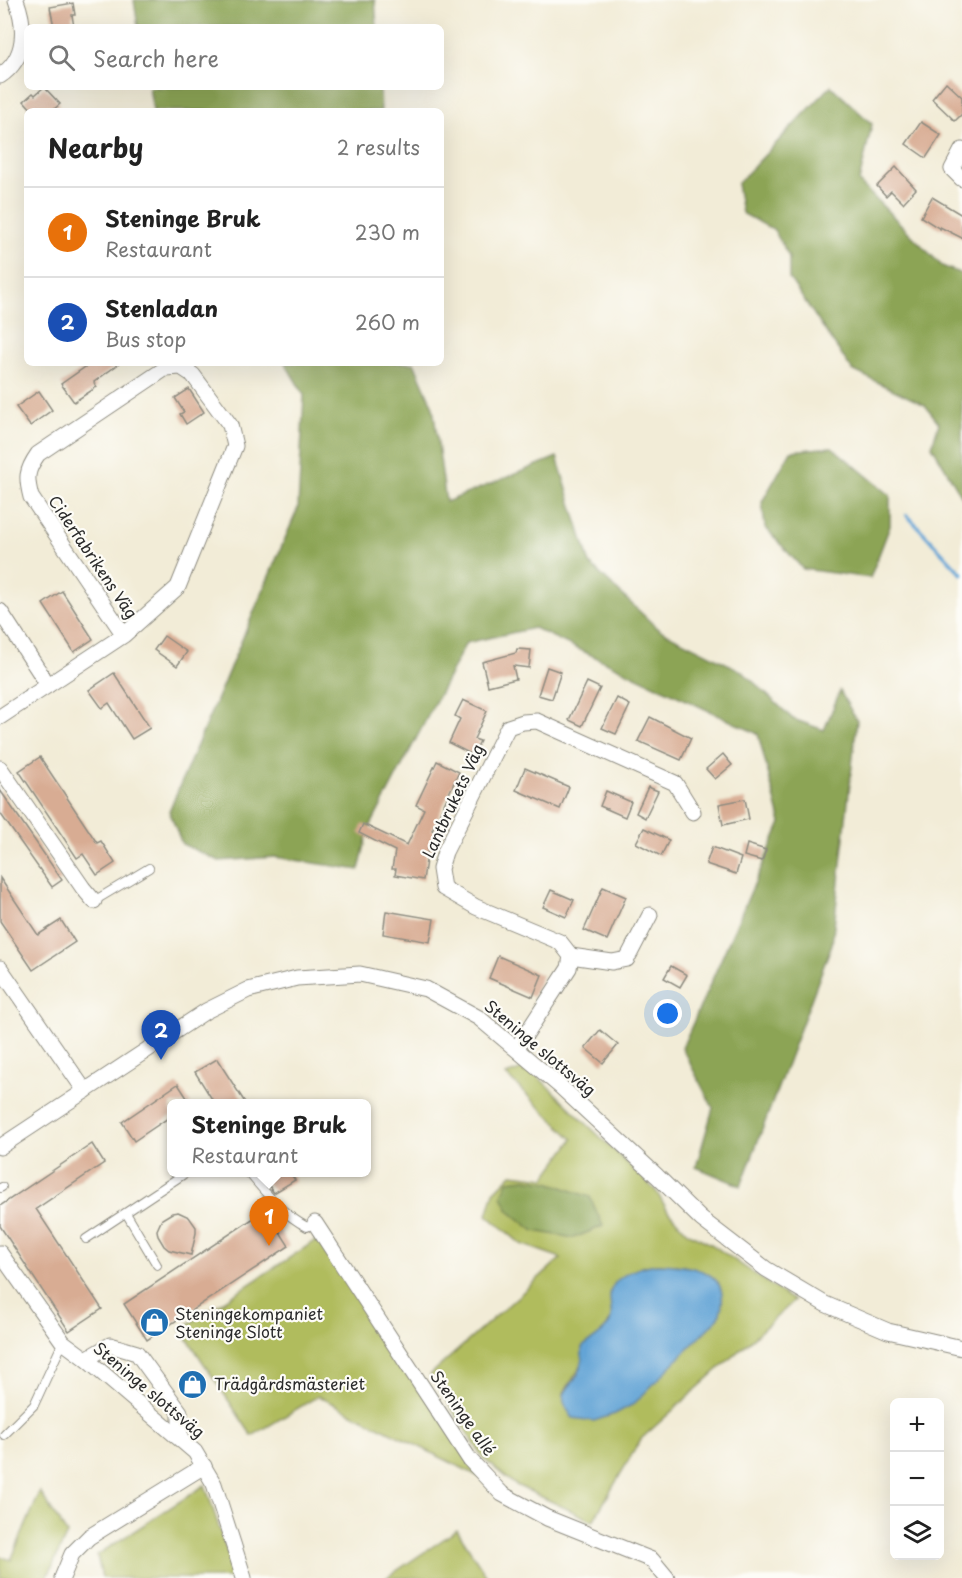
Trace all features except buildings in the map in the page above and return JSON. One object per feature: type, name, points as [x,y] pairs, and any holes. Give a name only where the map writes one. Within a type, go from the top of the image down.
[{"type":"street","points":[[0,76],[8,71],[18,56],[23,40],[22,17],[16,0]]},
{"type":"street","points":[[962,150],[952,169],[962,179]]},
{"type":"street","name":"Ciderfabrikens Väg","points":[[0,717],[124,634],[178,587],[235,446],[230,425],[193,375],[181,367],[166,368],[38,454],[29,467],[27,483],[31,497],[124,634]]},
{"type":"street","points":[[0,611],[48,685]]},
{"type":"street","name":"Lantbrukets Väg","points":[[571,956],[560,942],[476,908],[442,888],[440,870],[445,852],[508,727],[523,722],[537,721],[675,783],[693,812]]},
{"type":"street","points":[[0,768],[82,888],[94,901]]},
{"type":"street","points":[[518,1048],[569,968],[571,956],[612,962],[627,959],[650,915]]},
{"type":"street","points":[[0,968],[85,1091]]},
{"type":"street","name":"Steninge slottsväg","points":[[0,1147],[206,1011],[248,990],[297,978],[360,974],[426,989],[480,1018],[518,1048],[701,1219],[766,1269],[825,1304],[888,1331],[962,1348]]},
{"type":"street","name":"Steninge allé","points":[[315,1223],[470,1460],[502,1494],[547,1518],[652,1560],[667,1578]]},
{"type":"street","name":"Steninge slottsväg","points":[[0,1253],[63,1342],[180,1438],[195,1452],[204,1466],[89,1537],[72,1554],[62,1578]]},
{"type":"street","points":[[86,1359],[111,1345],[137,1353],[180,1412],[180,1438]]},
{"type":"street","points":[[204,1466],[214,1484],[244,1578]]},
{"type":"lane","points":[[94,901],[149,868]]},
{"type":"lane","points":[[86,1239],[181,1177]]},
{"type":"lane","points":[[251,1177],[275,1204],[293,1220],[307,1227],[315,1223]]},
{"type":"lane","points":[[126,1213],[157,1265]]},
{"type":"lane","points":[[4,1435],[34,1405],[63,1342]]},
{"type":"green space","points":[[134,0],[375,0],[377,24],[138,24]]},
{"type":"green space","points":[[831,86],[872,124],[859,182],[942,266],[962,274],[962,497],[932,446],[939,423],[925,405],[852,370],[789,278],[789,257],[774,230],[742,213],[737,184]]},
{"type":"green space","points":[[150,90],[380,90],[381,108],[152,108]]},
{"type":"green space","points":[[287,366],[415,366],[433,407],[446,502],[557,457],[590,564],[658,629],[742,671],[793,719],[824,730],[840,691],[857,721],[832,944],[741,1186],[696,1167],[713,1108],[682,1048],[781,823],[758,734],[534,628],[466,643],[368,831],[359,870],[275,857],[219,861],[182,844],[169,811],[298,508],[304,395]]},
{"type":"green space","points":[[832,447],[890,495],[890,526],[870,578],[803,569],[765,527],[762,502],[791,451]]},
{"type":"green space","points":[[528,1067],[656,1191],[668,1211],[687,1232],[711,1244],[794,1301],[641,1439],[593,1521],[514,1484],[484,1459],[430,1375],[561,1258],[521,1244],[487,1215],[494,1192],[512,1174],[545,1178],[573,1139],[506,1075]],"holes":[[[656,1264],[697,1269],[719,1283],[563,1394],[608,1325],[626,1274]]]},
{"type":"green space","points":[[525,1179],[548,1182],[590,1197],[603,1226],[574,1238],[534,1231],[509,1211],[502,1196],[508,1181]]},
{"type":"green space","points":[[321,1237],[480,1477],[318,1396],[252,1436],[181,1329]]},
{"type":"green space","points":[[205,1485],[236,1578],[102,1578],[97,1555]]},
{"type":"green space","points":[[40,1492],[67,1534],[47,1578],[0,1578],[0,1556],[11,1560]]},
{"type":"green space","points":[[457,1530],[488,1578],[386,1578]]},
{"type":"water","points":[[656,1264],[696,1269],[716,1280],[721,1289],[722,1301],[719,1317],[634,1404],[594,1421],[573,1418],[567,1409],[564,1396],[581,1367],[582,1347],[603,1332],[610,1323],[610,1298],[614,1284],[634,1270]]},
{"type":"waterway","points":[[907,515],[962,574]]},
{"type":"place","name":"Stenladan","points":[[161,1060]]},
{"type":"place","name":"Steninge Bruk","points":[[269,1246]]},
{"type":"place","name":"Steningekompaniet Steninge Slott","points":[[154,1323]]},
{"type":"place","name":"Trädgårdsmästeriet","points":[[193,1384]]}]
